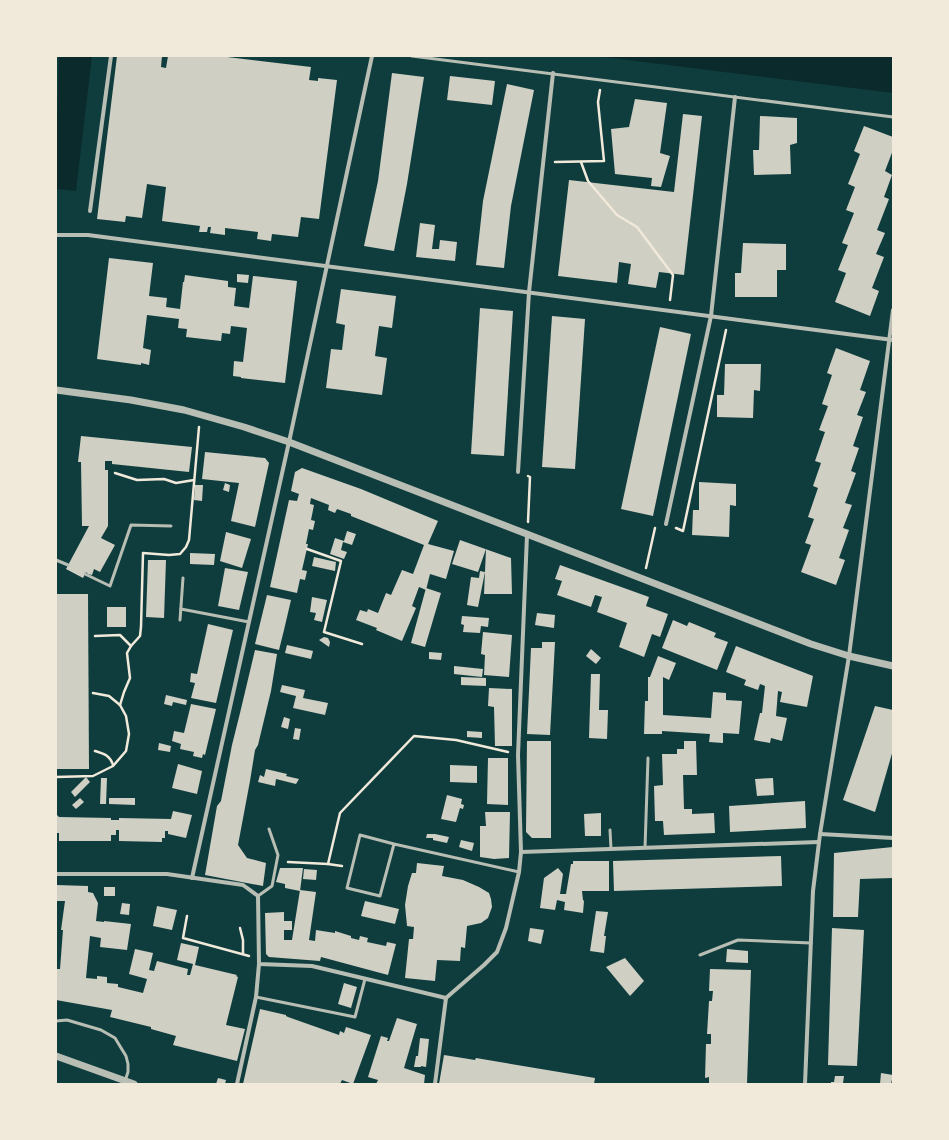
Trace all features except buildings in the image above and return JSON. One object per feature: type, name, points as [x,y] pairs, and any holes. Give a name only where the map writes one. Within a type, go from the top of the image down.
[{"type":"street","points":[[90,211],[111,56]]},
{"type":"street","points":[[192,878],[289,442],[372,56]]},
{"type":"street","points":[[518,472],[529,292],[553,73]]},
{"type":"street","points":[[666,524],[711,316],[735,97]]},
{"type":"street","points":[[56,235],[88,235],[891,339]]},
{"type":"street","points":[[805,1084],[813,891],[820,834],[849,656],[891,339],[893,310]]},
{"type":"street","points":[[56,390],[131,400],[201,414],[289,442],[811,644],[849,656],[893,666]]},
{"type":"street","points":[[436,1084],[446,998],[497,952],[506,928],[519,872],[521,852],[518,754],[527,535]]},
{"type":"street","points":[[820,834],[893,838]]},
{"type":"street","points":[[521,852],[820,842]]},
{"type":"street","points":[[56,874],[167,874],[243,885],[258,896],[259,964],[256,997],[237,1084]]},
{"type":"street","points":[[259,964],[312,966],[446,998]]},
{"type":"street","points":[[56,1056],[134,1084]]},
{"type":"lane","points":[[412,56],[893,117]]},
{"type":"lane","points":[[85,574],[110,586],[131,524],[171,526]]},
{"type":"lane","points":[[56,560],[68,565]]},
{"type":"lane","points":[[180,620],[183,578]]},
{"type":"lane","points":[[181,609],[249,622]]},
{"type":"lane","points":[[645,848],[648,758]]},
{"type":"lane","points":[[258,896],[272,886],[278,855],[269,829]]},
{"type":"lane","points":[[610,830],[610,849]]},
{"type":"lane","points":[[394,844],[380,896],[347,888],[360,835],[519,872]]},
{"type":"lane","points":[[700,955],[738,940],[811,943]]},
{"type":"lane","points":[[256,997],[355,1017],[365,979]]},
{"type":"lane","points":[[56,1021],[67,1020],[101,1030],[115,1038],[126,1056],[128,1064],[128,1072],[125,1081]]},
{"type":"path","points":[[544,162],[604,161],[598,102],[602,79]]},
{"type":"path","points":[[581,162],[588,181],[617,215],[637,227],[673,275],[672,290]]},
{"type":"path","points":[[644,580],[656,526],[666,524],[683,531],[728,318]]},
{"type":"path","points":[[120,705],[130,678],[127,653],[140,636],[143,553],[169,555],[180,554],[186,548],[189,540],[201,414]]},
{"type":"path","points":[[518,472],[530,477],[527,535]]},
{"type":"path","points":[[115,473],[137,480],[164,479],[176,483],[194,480]]},
{"type":"path","points":[[307,549],[341,561],[324,632],[362,644]]},
{"type":"path","points":[[95,636],[120,635],[131,646]]},
{"type":"path","points":[[56,777],[93,776],[114,766],[126,751],[129,734],[126,716],[120,705],[109,696],[93,693]]},
{"type":"path","points":[[328,864],[340,813],[414,736],[456,740],[518,754]]},
{"type":"path","points":[[95,751],[106,754],[112,760],[114,766]]},
{"type":"path","points":[[277,861],[328,864],[352,868]]},
{"type":"path","points":[[187,916],[183,938],[259,959]]},
{"type":"path","points":[[240,928],[243,940],[243,954]]},
{"type":"water","points":[[59,56],[92,56],[76,191],[56,189]]},
{"type":"water","points":[[596,56],[893,56],[893,93]]}]
